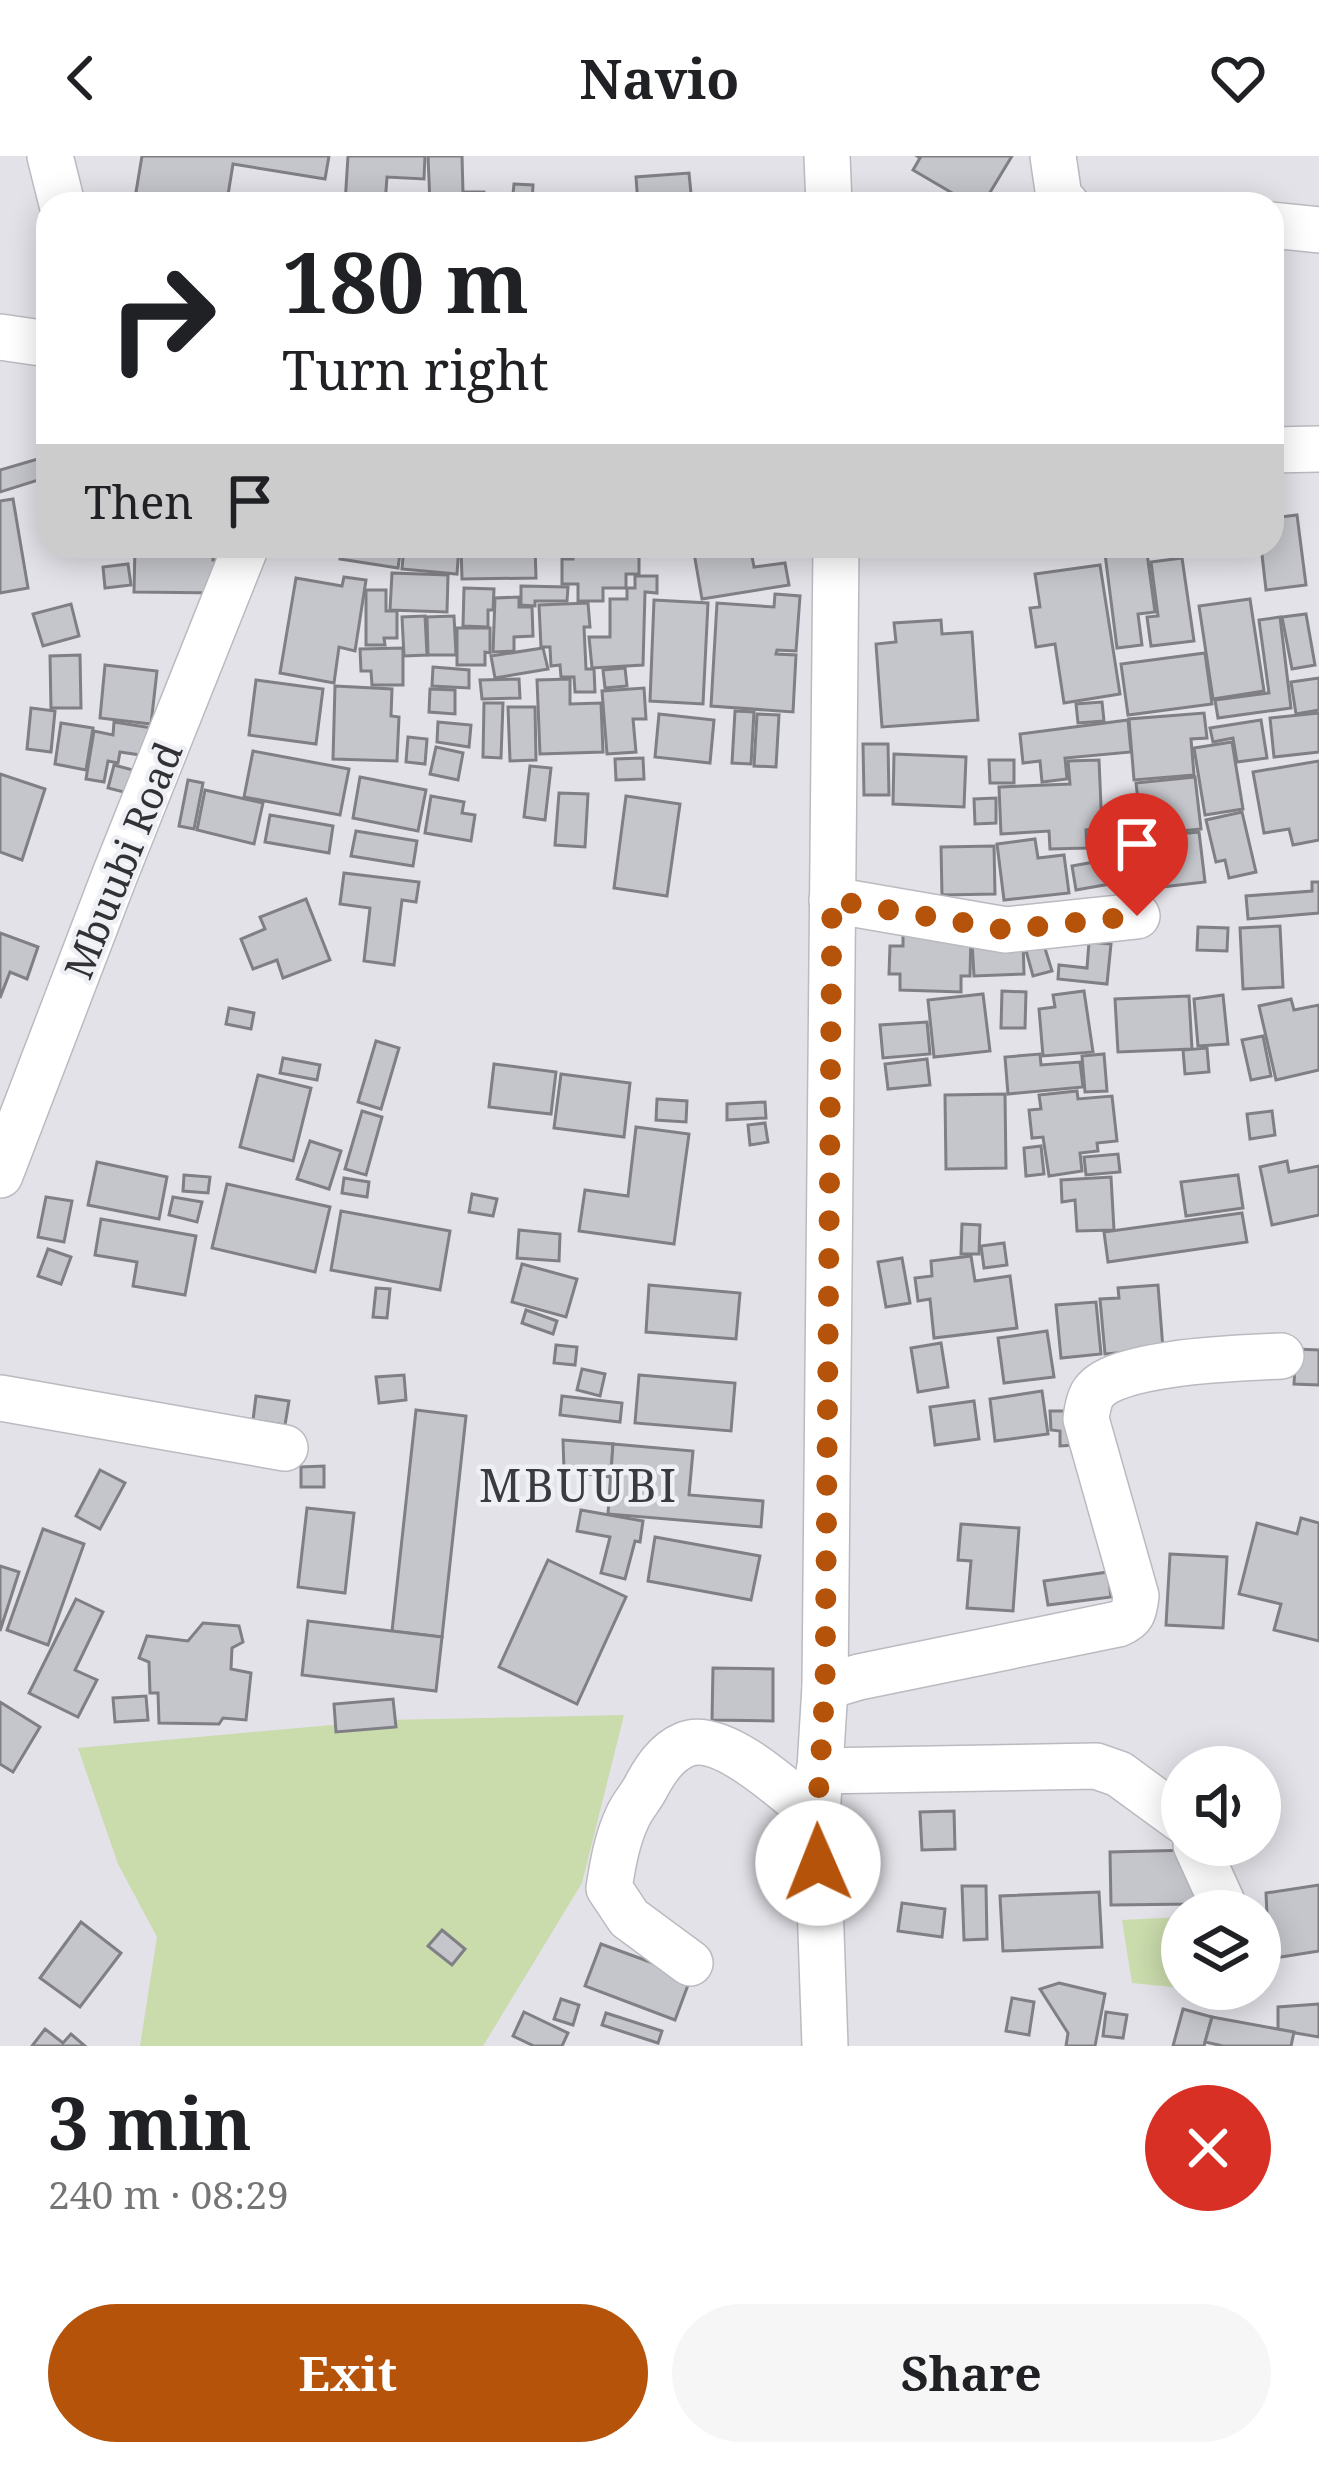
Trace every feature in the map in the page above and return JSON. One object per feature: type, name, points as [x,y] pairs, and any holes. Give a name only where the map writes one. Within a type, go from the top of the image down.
[{"type":"street","points":[[50,156],[59,192]]},
{"type":"street","points":[[827,156],[828,192]]},
{"type":"street","points":[[1053,156],[1058,192]]},
{"type":"street","points":[[1284,226],[1319,230]]},
{"type":"street","points":[[0,337],[36,342]]},
{"type":"street","points":[[1284,450],[1319,449]]},
{"type":"street","name":"Mbuubi Road","points":[[0,1175],[241,558]]},
{"type":"street","points":[[825,2046],[817,1817],[825,1687],[836,558]]},
{"type":"street","points":[[832,900],[1006,930],[1137,916]]},
{"type":"street","points":[[825,1687],[1130,1619],[1136,1596],[1085,1419],[1091,1394],[1112,1376],[1215,1359],[1282,1356]]},
{"type":"street","points":[[0,1398],[284,1448]]},
{"type":"street","points":[[690,1963],[628,1918],[609,1888],[628,1816],[658,1765],[684,1744],[701,1742],[739,1755],[817,1817]]},
{"type":"street","points":[[819,1771],[1096,1766],[1119,1774],[1161,1805]]},
{"type":"green space","points":[[624,1715],[582,1883],[483,2046],[140,2046],[157,1937],[118,1864],[78,1748],[387,1720]]},
{"type":"green space","points":[[1161,1918],[1161,1986],[1132,1983],[1122,1920]]},
{"type":"building","points":[[142,156],[329,156],[325,179],[233,164],[228,192],[136,192]]},
{"type":"building","points":[[348,156],[425,156],[424,179],[387,177],[386,192],[346,192]]},
{"type":"building","points":[[428,156],[462,156],[463,192],[430,192]]},
{"type":"building","points":[[917,156],[1012,156],[990,192],[951,192],[913,170]]},
{"type":"building","points":[[689,173],[691,192],[637,192],[636,177]]},
{"type":"building","points":[[514,184],[533,185],[533,192],[513,192]]},
{"type":"building","points":[[36,460],[36,481],[0,492],[0,470]]},
{"type":"building","points":[[13,499],[28,588],[0,593],[0,501]]},
{"type":"building","points":[[1297,515],[1306,585],[1266,590],[1262,558],[1284,558],[1284,517]]},
{"type":"building","points":[[135,558],[222,560],[221,593],[134,592]]},
{"type":"building","points":[[340,558],[399,558],[398,568]]},
{"type":"building","points":[[403,558],[458,558],[457,574],[402,569]]},
{"type":"building","points":[[461,558],[535,558],[536,578],[462,579]]},
{"type":"building","points":[[639,558],[639,574],[626,574],[626,588],[603,588],[603,601],[578,601],[578,584],[562,584],[562,559]]},
{"type":"building","points":[[695,558],[752,558],[754,567],[785,563],[789,585],[702,599]]},
{"type":"building","points":[[1106,558],[1148,558],[1155,612],[1138,614],[1142,645],[1117,648]]},
{"type":"building","points":[[1182,558],[1194,641],[1151,646],[1147,617],[1158,616],[1151,562]]},
{"type":"building","points":[[128,564],[131,585],[105,588],[103,567]]},
{"type":"building","points":[[1100,565],[1120,694],[1064,703],[1055,644],[1036,647],[1030,608],[1040,607],[1035,574]]},
{"type":"building","points":[[392,573],[448,575],[447,612],[390,610]]},
{"type":"building","points":[[635,576],[657,576],[657,593],[645,592],[643,665],[592,668],[589,637],[610,637],[610,599],[627,599],[627,588],[635,588]]},
{"type":"building","points":[[344,577],[366,580],[355,651],[339,647],[334,683],[280,673],[296,578],[342,586]]},
{"type":"building","points":[[521,586],[568,587],[567,601],[521,605]]},
{"type":"building","points":[[464,588],[494,589],[488,627],[463,626]]},
{"type":"building","points":[[366,590],[386,590],[386,611],[397,611],[397,638],[384,638],[385,645],[366,645]]},
{"type":"building","points":[[775,594],[800,596],[796,651],[777,650],[776,654],[796,655],[793,712],[711,706],[717,603],[774,607]]},
{"type":"building","points":[[519,597],[519,607],[532,607],[533,636],[514,637],[514,651],[493,652],[495,598]]},
{"type":"building","points":[[1250,599],[1264,691],[1213,699],[1199,606]]},
{"type":"building","points":[[654,600],[708,603],[703,704],[650,701]]},
{"type":"building","points":[[588,603],[586,669],[594,669],[595,692],[575,692],[574,677],[561,677],[560,665],[551,666],[550,647],[541,647],[539,605]]},
{"type":"building","points":[[71,604],[79,636],[43,646],[33,614]]},
{"type":"building","points":[[1306,614],[1315,665],[1292,669],[1282,617]]},
{"type":"building","points":[[425,616],[427,655],[404,656],[402,617]]},
{"type":"building","points":[[454,616],[456,655],[428,655],[427,617]]},
{"type":"building","points":[[1280,617],[1291,708],[1218,718],[1215,700],[1269,693],[1259,620]]},
{"type":"building","points":[[941,620],[942,634],[972,632],[978,720],[882,727],[876,644],[896,642],[894,623]]},
{"type":"building","points":[[457,628],[490,628],[485,665],[457,665]]},
{"type":"building","points":[[403,648],[403,685],[372,685],[371,671],[361,671],[360,649]]},
{"type":"building","points":[[543,648],[548,669],[495,678],[491,656]]},
{"type":"building","points":[[1205,653],[1212,704],[1128,715],[1121,664]]},
{"type":"building","points":[[80,655],[81,708],[51,708],[50,656]]},
{"type":"building","points":[[105,665],[157,671],[151,724],[100,718]]},
{"type":"building","points":[[433,667],[469,670],[469,688],[432,686]]},
{"type":"building","points":[[625,668],[627,686],[605,688],[603,670]]},
{"type":"building","points":[[1319,678],[1319,710],[1296,714],[1291,682]]},
{"type":"building","points":[[519,679],[520,698],[482,699],[480,680]]},
{"type":"building","points":[[570,679],[570,704],[601,703],[603,752],[540,754],[537,680]]},
{"type":"building","points":[[256,680],[323,689],[316,744],[249,735]]},
{"type":"building","points":[[335,686],[392,689],[391,716],[399,717],[397,761],[333,759]]},
{"type":"building","points":[[644,688],[646,719],[633,719],[636,752],[607,754],[602,691]]},
{"type":"building","points":[[430,689],[455,690],[455,714],[429,712]]},
{"type":"building","points":[[1102,702],[1104,721],[1078,723],[1076,704]]},
{"type":"building","points":[[484,703],[503,703],[501,758],[483,757]]},
{"type":"building","points":[[508,707],[535,707],[536,760],[510,761]]},
{"type":"building","points":[[31,708],[55,711],[51,752],[27,749]]},
{"type":"building","points":[[735,711],[754,712],[751,764],[732,763]]},
{"type":"building","points":[[1204,713],[1207,738],[1191,739],[1194,775],[1134,780],[1129,719]]},
{"type":"building","points":[[1319,713],[1319,752],[1274,757],[1270,718]]},
{"type":"building","points":[[659,714],[714,720],[710,763],[655,757]]},
{"type":"building","points":[[757,714],[779,715],[776,767],[754,766]]},
{"type":"building","points":[[1128,720],[1131,752],[1065,758],[1067,779],[1042,782],[1040,761],[1023,763],[1020,734]]},
{"type":"building","points":[[1261,720],[1267,758],[1237,762],[1233,738],[1213,742],[1210,728]]},
{"type":"building","points":[[114,722],[152,728],[147,756],[120,752],[118,763],[108,761],[104,782],[86,779],[94,731],[113,735]]},
{"type":"building","points":[[438,722],[471,725],[469,747],[437,742]]},
{"type":"building","points":[[61,723],[93,728],[86,770],[55,764]]},
{"type":"building","points":[[408,737],[427,739],[425,764],[406,762]]},
{"type":"building","points":[[1232,742],[1243,809],[1205,815],[1194,748]]},
{"type":"building","points":[[863,744],[888,744],[889,795],[864,795]]},
{"type":"building","points":[[436,747],[463,753],[458,780],[430,774]]},
{"type":"building","points":[[253,751],[349,769],[340,815],[244,797]]},
{"type":"building","points":[[894,754],[966,757],[964,807],[893,804]]},
{"type":"building","points":[[643,758],[644,779],[616,780],[615,759]]},
{"type":"building","points":[[989,760],[1014,760],[1014,783],[990,783]]},
{"type":"building","points":[[1099,760],[1102,829],[1086,830],[1087,848],[1050,849],[1049,831],[1001,834],[999,787],[1070,784],[1068,761]]},
{"type":"building","points":[[1319,761],[1319,840],[1293,845],[1289,829],[1264,833],[1253,772]]},
{"type":"building","points":[[114,765],[148,774],[143,797],[108,788]]},
{"type":"building","points":[[530,766],[551,768],[545,820],[524,817]]},
{"type":"building","points":[[0,774],[45,789],[22,860],[0,852]]},
{"type":"building","points":[[360,777],[426,790],[418,831],[353,818]]},
{"type":"building","points":[[1195,777],[1201,829],[1142,835],[1136,783]]},
{"type":"building","points":[[188,780],[203,783],[194,829],[179,826]]},
{"type":"building","points":[[205,790],[263,803],[254,844],[197,830]]},
{"type":"building","points":[[559,793],[588,794],[585,847],[555,845]]},
{"type":"building","points":[[431,796],[464,802],[462,813],[475,815],[471,841],[425,833]]},
{"type":"building","points":[[626,796],[680,804],[667,896],[614,888]]},
{"type":"building","points":[[996,798],[996,823],[975,824],[974,799]]},
{"type":"building","points":[[1242,812],[1256,872],[1229,878],[1225,860],[1216,862],[1206,820]]},
{"type":"building","points":[[270,815],[333,826],[329,853],[265,842]]},
{"type":"building","points":[[356,831],[417,841],[413,866],[351,856]]},
{"type":"building","points":[[1199,832],[1205,882],[1153,888],[1147,837]]},
{"type":"building","points":[[1035,839],[1038,858],[1064,855],[1069,893],[1004,900],[997,844]]},
{"type":"building","points":[[994,846],[995,894],[942,895],[941,847]]},
{"type":"building","points":[[1105,860],[1110,884],[1076,890],[1072,866]]},
{"type":"building","points":[[344,873],[419,882],[416,902],[402,900],[394,965],[364,961],[370,908],[340,904]]},
{"type":"building","points":[[1312,882],[1319,882],[1319,913],[1248,919],[1246,896],[1312,891]]},
{"type":"building","points":[[306,899],[330,960],[283,978],[277,960],[253,969],[241,939],[265,929],[260,917]]},
{"type":"building","points":[[1280,926],[1283,987],[1243,989],[1240,928]]},
{"type":"building","points":[[1198,927],[1228,928],[1227,951],[1197,950]]},
{"type":"building","points":[[903,929],[971,933],[970,976],[961,976],[961,992],[900,990],[900,974],[889,974],[890,946],[903,946]]},
{"type":"building","points":[[0,933],[38,947],[27,979],[10,972],[0,998]]},
{"type":"building","points":[[1023,940],[1024,974],[974,976],[972,942]]},
{"type":"building","points":[[1043,942],[1052,971],[1033,976],[1025,947]]},
{"type":"building","points":[[1089,942],[1111,944],[1107,984],[1058,979],[1059,965],[1087,968]]},
{"type":"building","points":[[1002,991],[1026,992],[1025,1028],[1001,1028]]},
{"type":"building","points":[[1084,991],[1093,1052],[1043,1056],[1039,1009],[1055,1007],[1053,995]]},
{"type":"building","points":[[983,994],[990,1051],[934,1057],[928,1000]]},
{"type":"building","points":[[1223,995],[1228,1044],[1198,1046],[1194,999]]},
{"type":"building","points":[[1189,996],[1192,1049],[1118,1052],[1115,999]]},
{"type":"building","points":[[1291,999],[1294,1010],[1319,1005],[1319,1070],[1276,1080],[1259,1006]]},
{"type":"building","points":[[229,1008],[254,1013],[251,1029],[226,1024]]},
{"type":"building","points":[[927,1022],[930,1054],[883,1058],[880,1025]]},
{"type":"building","points":[[1263,1036],[1271,1076],[1251,1080],[1242,1040]]},
{"type":"building","points":[[376,1041],[399,1048],[381,1109],[358,1102]]},
{"type":"building","points":[[1207,1048],[1209,1072],[1185,1074],[1183,1050]]},
{"type":"building","points":[[1040,1054],[1041,1065],[1080,1062],[1083,1087],[1008,1094],[1005,1057]]},
{"type":"building","points":[[1104,1054],[1107,1091],[1085,1092],[1082,1056]]},
{"type":"building","points":[[283,1058],[320,1065],[317,1080],[280,1073]]},
{"type":"building","points":[[927,1059],[930,1085],[888,1089],[885,1064]]},
{"type":"building","points":[[494,1064],[556,1072],[551,1114],[489,1107]]},
{"type":"building","points":[[561,1074],[630,1083],[624,1137],[554,1128]]},
{"type":"building","points":[[258,1075],[311,1088],[293,1161],[240,1147]]},
{"type":"building","points":[[1077,1091],[1078,1099],[1112,1096],[1117,1141],[1097,1143],[1098,1151],[1080,1153],[1082,1171],[1049,1176],[1043,1137],[1032,1138],[1029,1110],[1041,1109],[1039,1095]]},
{"type":"building","points":[[1005,1094],[1006,1168],[946,1169],[945,1095]]},
{"type":"building","points":[[657,1099],[687,1101],[686,1122],[656,1120]]},
{"type":"building","points":[[765,1102],[766,1118],[727,1120],[727,1104]]},
{"type":"building","points":[[362,1111],[382,1117],[366,1175],[345,1169]]},
{"type":"building","points":[[1272,1111],[1275,1135],[1250,1139],[1247,1114]]},
{"type":"building","points":[[765,1123],[768,1142],[750,1145],[748,1125]]},
{"type":"building","points":[[636,1127],[689,1134],[674,1244],[579,1231],[585,1190],[628,1196]]},
{"type":"building","points":[[310,1141],[341,1151],[329,1189],[297,1179]]},
{"type":"building","points":[[1041,1146],[1044,1174],[1026,1176],[1024,1148]]},
{"type":"building","points":[[1118,1154],[1120,1172],[1086,1175],[1084,1157]]},
{"type":"building","points":[[1287,1161],[1289,1172],[1319,1166],[1319,1215],[1272,1225],[1260,1167]]},
{"type":"building","points":[[97,1162],[167,1177],[159,1219],[88,1205]]},
{"type":"building","points":[[184,1175],[210,1177],[208,1193],[183,1191]]},
{"type":"building","points":[[1238,1175],[1243,1208],[1186,1216],[1181,1182]]},
{"type":"building","points":[[1111,1177],[1114,1230],[1077,1231],[1075,1200],[1062,1202],[1061,1180]]},
{"type":"building","points":[[344,1178],[369,1182],[367,1197],[342,1193]]},
{"type":"building","points":[[227,1184],[330,1207],[315,1272],[212,1248]]},
{"type":"building","points":[[472,1194],[497,1199],[493,1216],[469,1212]]},
{"type":"building","points":[[46,1197],[72,1201],[64,1242],[38,1237]]},
{"type":"building","points":[[173,1197],[202,1202],[197,1222],[169,1215]]},
{"type":"building","points":[[341,1211],[450,1231],[440,1290],[331,1270]]},
{"type":"building","points":[[1242,1213],[1247,1242],[1108,1262],[1104,1232]]},
{"type":"building","points":[[101,1219],[196,1236],[185,1295],[133,1286],[137,1262],[95,1255]]},
{"type":"building","points":[[962,1224],[980,1225],[979,1254],[961,1254]]},
{"type":"building","points":[[519,1230],[560,1234],[559,1261],[517,1258]]},
{"type":"building","points":[[1004,1243],[1007,1265],[984,1268],[981,1246]]},
{"type":"building","points":[[48,1249],[71,1257],[61,1284],[38,1276]]},
{"type":"building","points":[[971,1256],[975,1281],[1010,1276],[1017,1328],[934,1338],[930,1299],[918,1301],[915,1278],[932,1276],[931,1261]]},
{"type":"building","points":[[902,1258],[910,1303],[886,1307],[878,1262]]},
{"type":"building","points":[[522,1264],[577,1279],[566,1317],[512,1302]]},
{"type":"building","points":[[649,1285],[740,1293],[736,1339],[646,1332]]},
{"type":"building","points":[[1158,1285],[1163,1349],[1105,1354],[1100,1299],[1119,1298],[1118,1288]]},
{"type":"building","points":[[376,1288],[390,1289],[387,1318],[373,1317]]},
{"type":"building","points":[[1096,1302],[1101,1354],[1061,1358],[1056,1305]]},
{"type":"building","points":[[526,1310],[557,1321],[553,1334],[522,1323]]},
{"type":"building","points":[[1047,1331],[1054,1377],[1004,1383],[998,1338]]},
{"type":"building","points":[[941,1343],[948,1387],[918,1392],[911,1348]]},
{"type":"building","points":[[556,1345],[577,1347],[575,1365],[554,1363]]},
{"type":"building","points":[[1296,1349],[1319,1350],[1319,1385],[1294,1384]]},
{"type":"building","points":[[582,1369],[605,1374],[600,1396],[577,1390]]},
{"type":"building","points":[[404,1375],[406,1400],[379,1403],[376,1377]]},
{"type":"building","points":[[639,1375],[735,1383],[731,1431],[635,1423]]},
{"type":"building","points":[[1042,1391],[1048,1434],[995,1441],[990,1399]]},
{"type":"building","points":[[256,1396],[289,1401],[285,1425],[253,1420]]},
{"type":"building","points":[[562,1396],[622,1403],[620,1422],[560,1415]]},
{"type":"building","points":[[974,1401],[979,1439],[935,1445],[930,1407]]},
{"type":"building","points":[[416,1410],[466,1416],[442,1637],[392,1631]]},
{"type":"building","points":[[1050,1411],[1075,1411],[1076,1445],[1060,1446],[1060,1431],[1051,1430]]},
{"type":"building","points":[[563,1440],[613,1444],[611,1477],[564,1471]]},
{"type":"building","points":[[613,1444],[693,1451],[689,1495],[763,1501],[761,1527],[608,1514]]},
{"type":"building","points":[[324,1466],[324,1487],[301,1487],[301,1467]]},
{"type":"building","points":[[100,1470],[125,1483],[100,1529],[76,1516]]},
{"type":"building","points":[[307,1508],[354,1513],[345,1593],[298,1587]]},
{"type":"building","points":[[581,1510],[643,1521],[625,1579],[601,1573],[610,1537],[577,1531]]},
{"type":"building","points":[[1301,1518],[1319,1523],[1319,1641],[1274,1630],[1281,1604],[1239,1594],[1257,1523],[1297,1534]]},
{"type":"building","points":[[961,1524],[1019,1528],[1013,1611],[967,1608],[971,1561],[958,1560]]},
{"type":"building","points":[[43,1529],[84,1544],[48,1645],[7,1630]]},
{"type":"building","points":[[655,1537],[760,1556],[751,1600],[648,1581]]},
{"type":"building","points":[[1170,1554],[1227,1557],[1223,1628],[1166,1625]]},
{"type":"building","points":[[548,1560],[626,1597],[577,1704],[499,1667]]},
{"type":"building","points":[[0,1566],[19,1572],[0,1631]]},
{"type":"building","points":[[1108,1572],[1111,1597],[1048,1605],[1044,1581]]},
{"type":"building","points":[[76,1599],[103,1612],[75,1670],[97,1680],[78,1717],[29,1693]]},
{"type":"building","points":[[308,1621],[442,1637],[436,1691],[302,1675]]},
{"type":"building","points":[[203,1623],[239,1626],[243,1642],[232,1648],[231,1669],[251,1673],[246,1720],[159,1723],[158,1693],[150,1693],[149,1662],[139,1658],[147,1636],[188,1641]]},
{"type":"building","points":[[713,1668],[773,1669],[773,1721],[712,1720]]},
{"type":"building","points":[[146,1696],[148,1720],[115,1722],[113,1698]]},
{"type":"building","points":[[393,1699],[396,1727],[336,1732],[334,1704]]},
{"type":"building","points":[[0,1702],[40,1727],[13,1772],[0,1764]]},
{"type":"building","points":[[954,1811],[955,1849],[922,1850],[920,1812]]},
{"type":"building","points":[[1161,1851],[1161,1866],[1194,1866],[1194,1890],[1161,1890],[1161,1904],[1111,1905],[1110,1852]]},
{"type":"building","points":[[1319,1885],[1319,1951],[1281,1957],[1281,1891]]},
{"type":"building","points":[[962,1886],[986,1886],[987,1939],[964,1940]]},
{"type":"building","points":[[1099,1892],[1102,1947],[1003,1951],[1000,1896]]},
{"type":"building","points":[[902,1903],[945,1909],[942,1937],[898,1931]]},
{"type":"building","points":[[81,1922],[121,1953],[80,2007],[40,1978]]},
{"type":"building","points":[[442,1930],[465,1949],[452,1965],[428,1946]]},
{"type":"building","points":[[601,1944],[691,1977],[675,2020],[585,1986]]},
{"type":"building","points":[[1059,1983],[1105,1994],[1095,2046],[1066,2046],[1068,2033],[1040,1989]]},
{"type":"building","points":[[1012,1998],[1034,2002],[1029,2035],[1006,2031]]},
{"type":"building","points":[[561,1999],[579,2005],[573,2025],[554,2019]]},
{"type":"building","points":[[1319,2004],[1319,2037],[1278,2030],[1281,2007]]},
{"type":"building","points":[[1183,2010],[1212,2017],[1204,2046],[1173,2046]]},
{"type":"building","points":[[524,2012],[568,2033],[562,2046],[534,2046],[513,2036]]},
{"type":"building","points":[[1106,2012],[1127,2015],[1123,2038],[1103,2036]]},
{"type":"building","points":[[606,2013],[662,2031],[658,2043],[602,2025]]},
{"type":"building","points":[[1212,2017],[1294,2032],[1291,2046],[1205,2042]]},
{"type":"building","points":[[45,2029],[63,2043],[71,2034],[85,2046],[32,2046]]},
{"type":"district","name":"MBUUBI","points":[[579,1484]]},
{"type":"route","points":[[818,1863],[825,1687],[832,900],[1006,930],[1137,916]]}]
